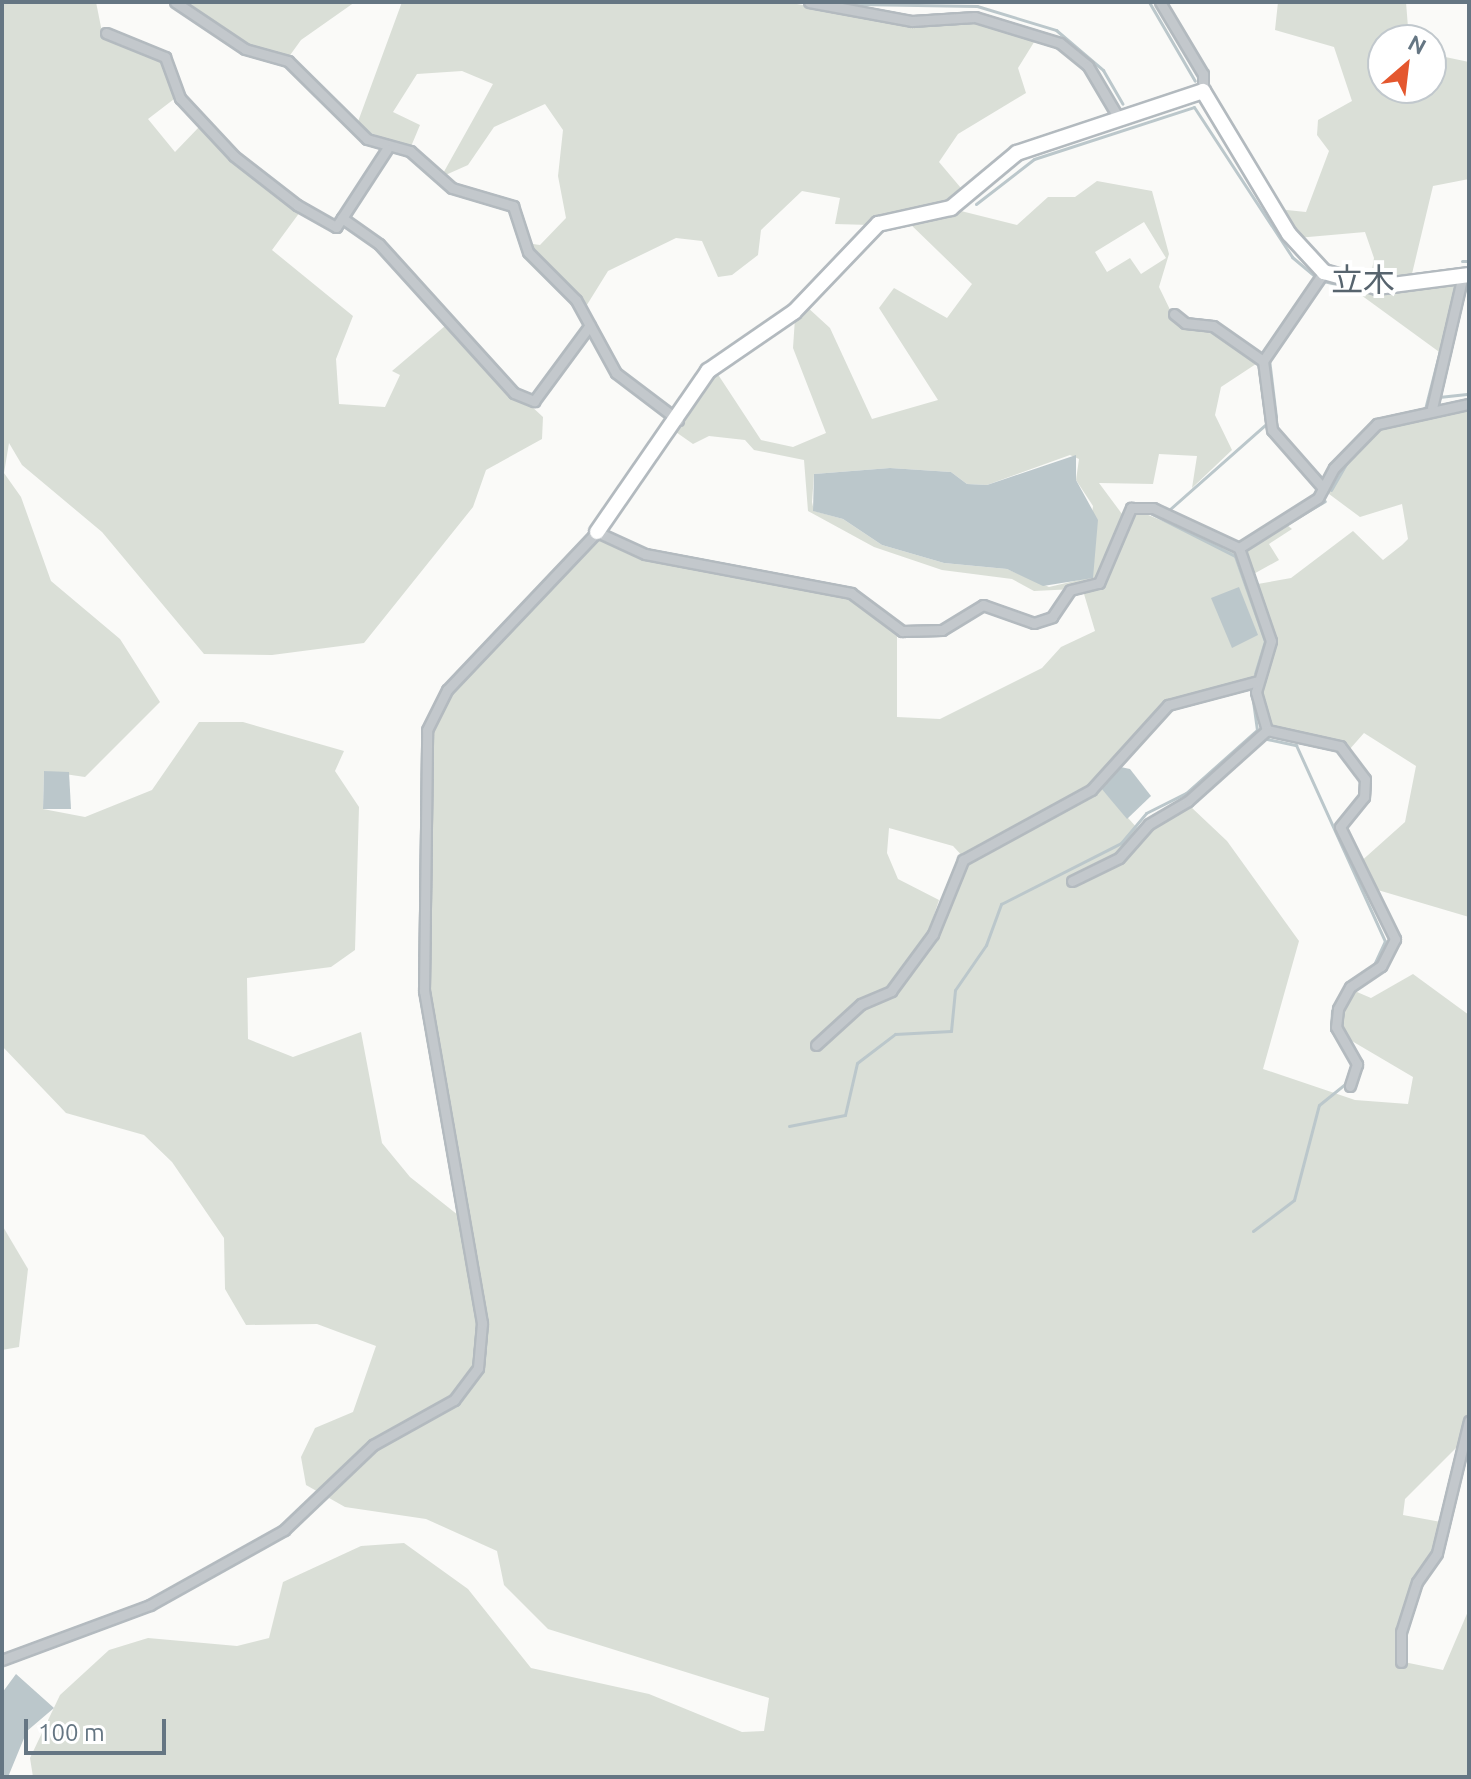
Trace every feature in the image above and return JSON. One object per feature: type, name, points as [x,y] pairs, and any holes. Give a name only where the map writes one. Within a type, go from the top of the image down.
[{"type":"street","points":[[175,2],[245,49],[288,61],[330,109],[387,149],[410,151],[452,188],[513,206],[528,252],[576,300],[623,381],[678,420]]},
{"type":"street","points":[[809,2],[849,6],[912,21],[975,17],[1060,43],[1088,66],[1118,117]]},
{"type":"street","points":[[1160,2],[1203,74],[1203,91],[1289,234],[1324,272],[1377,287],[1466,275],[1427,411]]},
{"type":"street","points":[[106,33],[165,57],[180,98],[210,133],[286,197],[336,227],[387,149]]},
{"type":"street","points":[[2,1660],[150,1605],[284,1530],[373,1445],[454,1400],[478,1368],[482,1323],[424,991],[427,730],[447,690],[597,532],[678,420],[708,371],[794,312],[878,224],[951,208],[1017,153],[1203,91]]},
{"type":"street","points":[[342,218],[379,244],[443,321],[527,401],[590,325]]},
{"type":"street","points":[[1323,488],[1272,430],[1263,361],[1324,272]]},
{"type":"street","points":[[1174,314],[1185,323],[1213,326],[1263,361]]},
{"type":"street","points":[[1239,548],[1323,488],[1377,424],[1469,404]]},
{"type":"street","points":[[597,532],[645,554],[851,593],[911,633],[942,630],[983,605],[1022,621],[1047,621],[1070,590],[1091,588],[1108,572],[1131,508],[1153,508],[1239,548],[1271,641],[1258,681],[1267,730]]},
{"type":"street","points":[[816,1045],[861,1004],[891,991],[933,934],[963,860],[1091,790],[1168,705],[1258,681]]},
{"type":"street","points":[[1072,881],[1119,858],[1149,824],[1188,801],[1267,730]]},
{"type":"street","points":[[1267,730],[1340,746],[1365,779],[1364,797],[1340,827],[1395,939],[1381,966],[1350,987],[1338,1009],[1336,1027],[1357,1064],[1350,1086]]},
{"type":"street","points":[[1401,1662],[1401,1632],[1417,1582],[1437,1553],[1469,1421]]},
{"type":"shaded area","points":[[2,2],[96,2],[103,37],[163,59],[178,96],[148,119],[175,152],[200,126],[300,212],[272,250],[353,316],[336,359],[339,404],[385,407],[400,375],[392,371],[445,326],[543,417],[542,439],[486,470],[473,507],[364,643],[272,655],[204,654],[102,532],[22,465],[9,443],[4,473],[21,497],[51,581],[120,639],[160,702],[85,777],[44,771],[43,809],[85,817],[152,790],[199,722],[243,722],[344,751],[335,771],[359,807],[355,950],[331,967],[247,978],[248,1039],[293,1057],[361,1032],[382,1143],[410,1177],[468,1223],[426,988],[429,734],[445,697],[596,537],[664,562],[862,601],[897,633],[897,717],[940,719],[1042,668],[1061,647],[1095,631],[1084,594],[1111,572],[1134,509],[1239,553],[1269,640],[1255,679],[1173,700],[1100,787],[1138,829],[1153,814],[1191,807],[1227,841],[1299,941],[1263,1069],[1355,1100],[1408,1104],[1413,1077],[1340,1034],[1338,1016],[1350,989],[1371,998],[1413,974],[1469,1015],[1469,1413],[1460,1444],[1405,1499],[1403,1515],[1441,1522],[1436,1550],[1418,1576],[1399,1661],[1443,1670],[1469,1609],[1469,1777],[33,1777],[30,1758],[60,1695],[109,1650],[148,1638],[237,1646],[269,1638],[283,1582],[361,1546],[404,1543],[468,1589],[531,1668],[649,1694],[742,1732],[764,1731],[769,1698],[548,1629],[504,1585],[497,1551],[426,1519],[345,1507],[306,1485],[301,1457],[315,1428],[353,1412],[376,1346],[317,1324],[246,1325],[225,1289],[224,1238],[172,1162],[144,1135],[66,1113],[2,1046]],"holes":[[[889,828],[953,846],[967,861],[928,933],[939,900],[898,879],[887,853]]]},
{"type":"shaded area","points":[[181,2],[355,2],[301,40],[288,58],[238,41]]},
{"type":"shaded area","points":[[402,2],[786,2],[911,25],[976,21],[1036,39],[1018,68],[1026,93],[958,134],[939,162],[966,194],[870,225],[835,224],[840,198],[802,191],[761,230],[758,255],[732,275],[718,277],[702,241],[676,238],[608,271],[585,308],[526,243],[540,245],[566,218],[558,176],[563,130],[545,104],[494,127],[468,165],[441,177],[493,84],[462,71],[417,74],[393,112],[420,125],[410,149],[356,127]]},
{"type":"shaded area","points":[[1278,2],[1406,2],[1408,24],[1367,24],[1367,104],[1447,104],[1447,57],[1469,62],[1469,179],[1433,186],[1411,278],[1370,282],[1374,258],[1365,232],[1297,238],[1277,209],[1306,212],[1329,151],[1317,135],[1318,120],[1352,101],[1334,47],[1275,30]]},
{"type":"shaded area","points":[[1097,181],[1152,191],[1169,254],[1159,287],[1175,320],[1210,328],[1259,362],[1221,387],[1215,415],[1232,450],[1192,488],[1197,456],[1159,454],[1153,484],[1099,483],[1122,514],[1100,577],[1075,589],[1034,591],[1012,579],[942,570],[874,547],[808,511],[804,460],[754,450],[745,440],[709,436],[693,444],[673,430],[717,373],[761,440],[793,447],[826,433],[793,348],[795,318],[806,306],[830,328],[872,419],[938,400],[879,308],[894,288],[947,318],[972,284],[905,219],[957,210],[1017,225],[1048,197],[1075,197]],"holes":[[[1144,222],[1166,258],[1141,274],[1130,258],[1107,272],[1095,252]],[[1070,455],[1079,459],[1076,480],[1093,506],[1083,579],[1049,587],[1007,569],[944,563],[882,545],[843,519],[814,511],[812,502],[814,474],[890,468],[951,472],[967,484],[987,485]]]},
{"type":"shaded area","points":[[1458,279],[1442,354],[1350,287],[1364,290]]},
{"type":"shaded area","points":[[1469,406],[1469,917],[1371,888],[1358,864],[1405,822],[1416,766],[1364,733],[1349,750],[1272,731],[1258,687],[1274,641],[1252,585],[1291,578],[1353,531],[1383,560],[1402,545],[1408,539],[1402,504],[1360,517],[1325,491],[1336,469],[1385,422]]},
{"type":"shaded area","points":[[1076,455],[1076,480],[1098,520],[1093,578],[1043,586],[1007,569],[944,563],[882,545],[843,519],[813,511],[814,474],[890,468],[951,472],[967,484],[987,485]]},
{"type":"shaded area","points":[[1287,525],[1292,529],[1269,544],[1279,560],[1250,576],[1245,546]]},
{"type":"shaded area","points":[[1239,587],[1258,635],[1232,648],[1211,598]]},
{"type":"shaded area","points":[[1116,766],[1130,769],[1151,796],[1127,819],[1100,787]]},
{"type":"shaded area","points":[[44,771],[69,772],[71,809],[43,809]]},
{"type":"shaded area","points":[[2,1225],[28,1269],[19,1347],[2,1350]]},
{"type":"shaded area","points":[[16,1674],[54,1708],[27,1731],[8,1777],[2,1777],[2,1693]]},
{"type":"waterway","points":[[1149,2],[1195,81]]},
{"type":"waterway","points":[[856,4],[977,6],[1056,30],[1103,70],[1123,104]]},
{"type":"waterway","points":[[976,204],[1034,159],[1194,107],[1292,257],[1315,276]]},
{"type":"waterway","points":[[1462,261],[1469,261]]},
{"type":"waterway","points":[[1323,281],[1381,294]]},
{"type":"waterway","points":[[1424,413],[1448,319]]},
{"type":"waterway","points":[[1269,359],[1276,417]]},
{"type":"waterway","points":[[1439,397],[1469,394]]},
{"type":"waterway","points":[[1170,509],[1265,425]]},
{"type":"waterway","points":[[1331,490],[1349,459]]},
{"type":"waterway","points":[[1245,549],[1325,501]]},
{"type":"waterway","points":[[1150,513],[1235,556],[1265,641],[1255,673]]},
{"type":"waterway","points":[[789,1126],[845,1115],[857,1063],[895,1034],[951,1031],[955,990],[986,945],[1001,904],[1121,843],[1146,813],[1186,793],[1257,730],[1251,686]]},
{"type":"waterway","points":[[1267,739],[1296,745],[1385,941],[1374,965],[1348,982],[1332,1011],[1331,1030],[1340,1043]]},
{"type":"waterway","points":[[1253,1231],[1294,1200],[1319,1105],[1347,1082]]},
{"type":"district","name":"立木","points":[[1363,279]]}]
